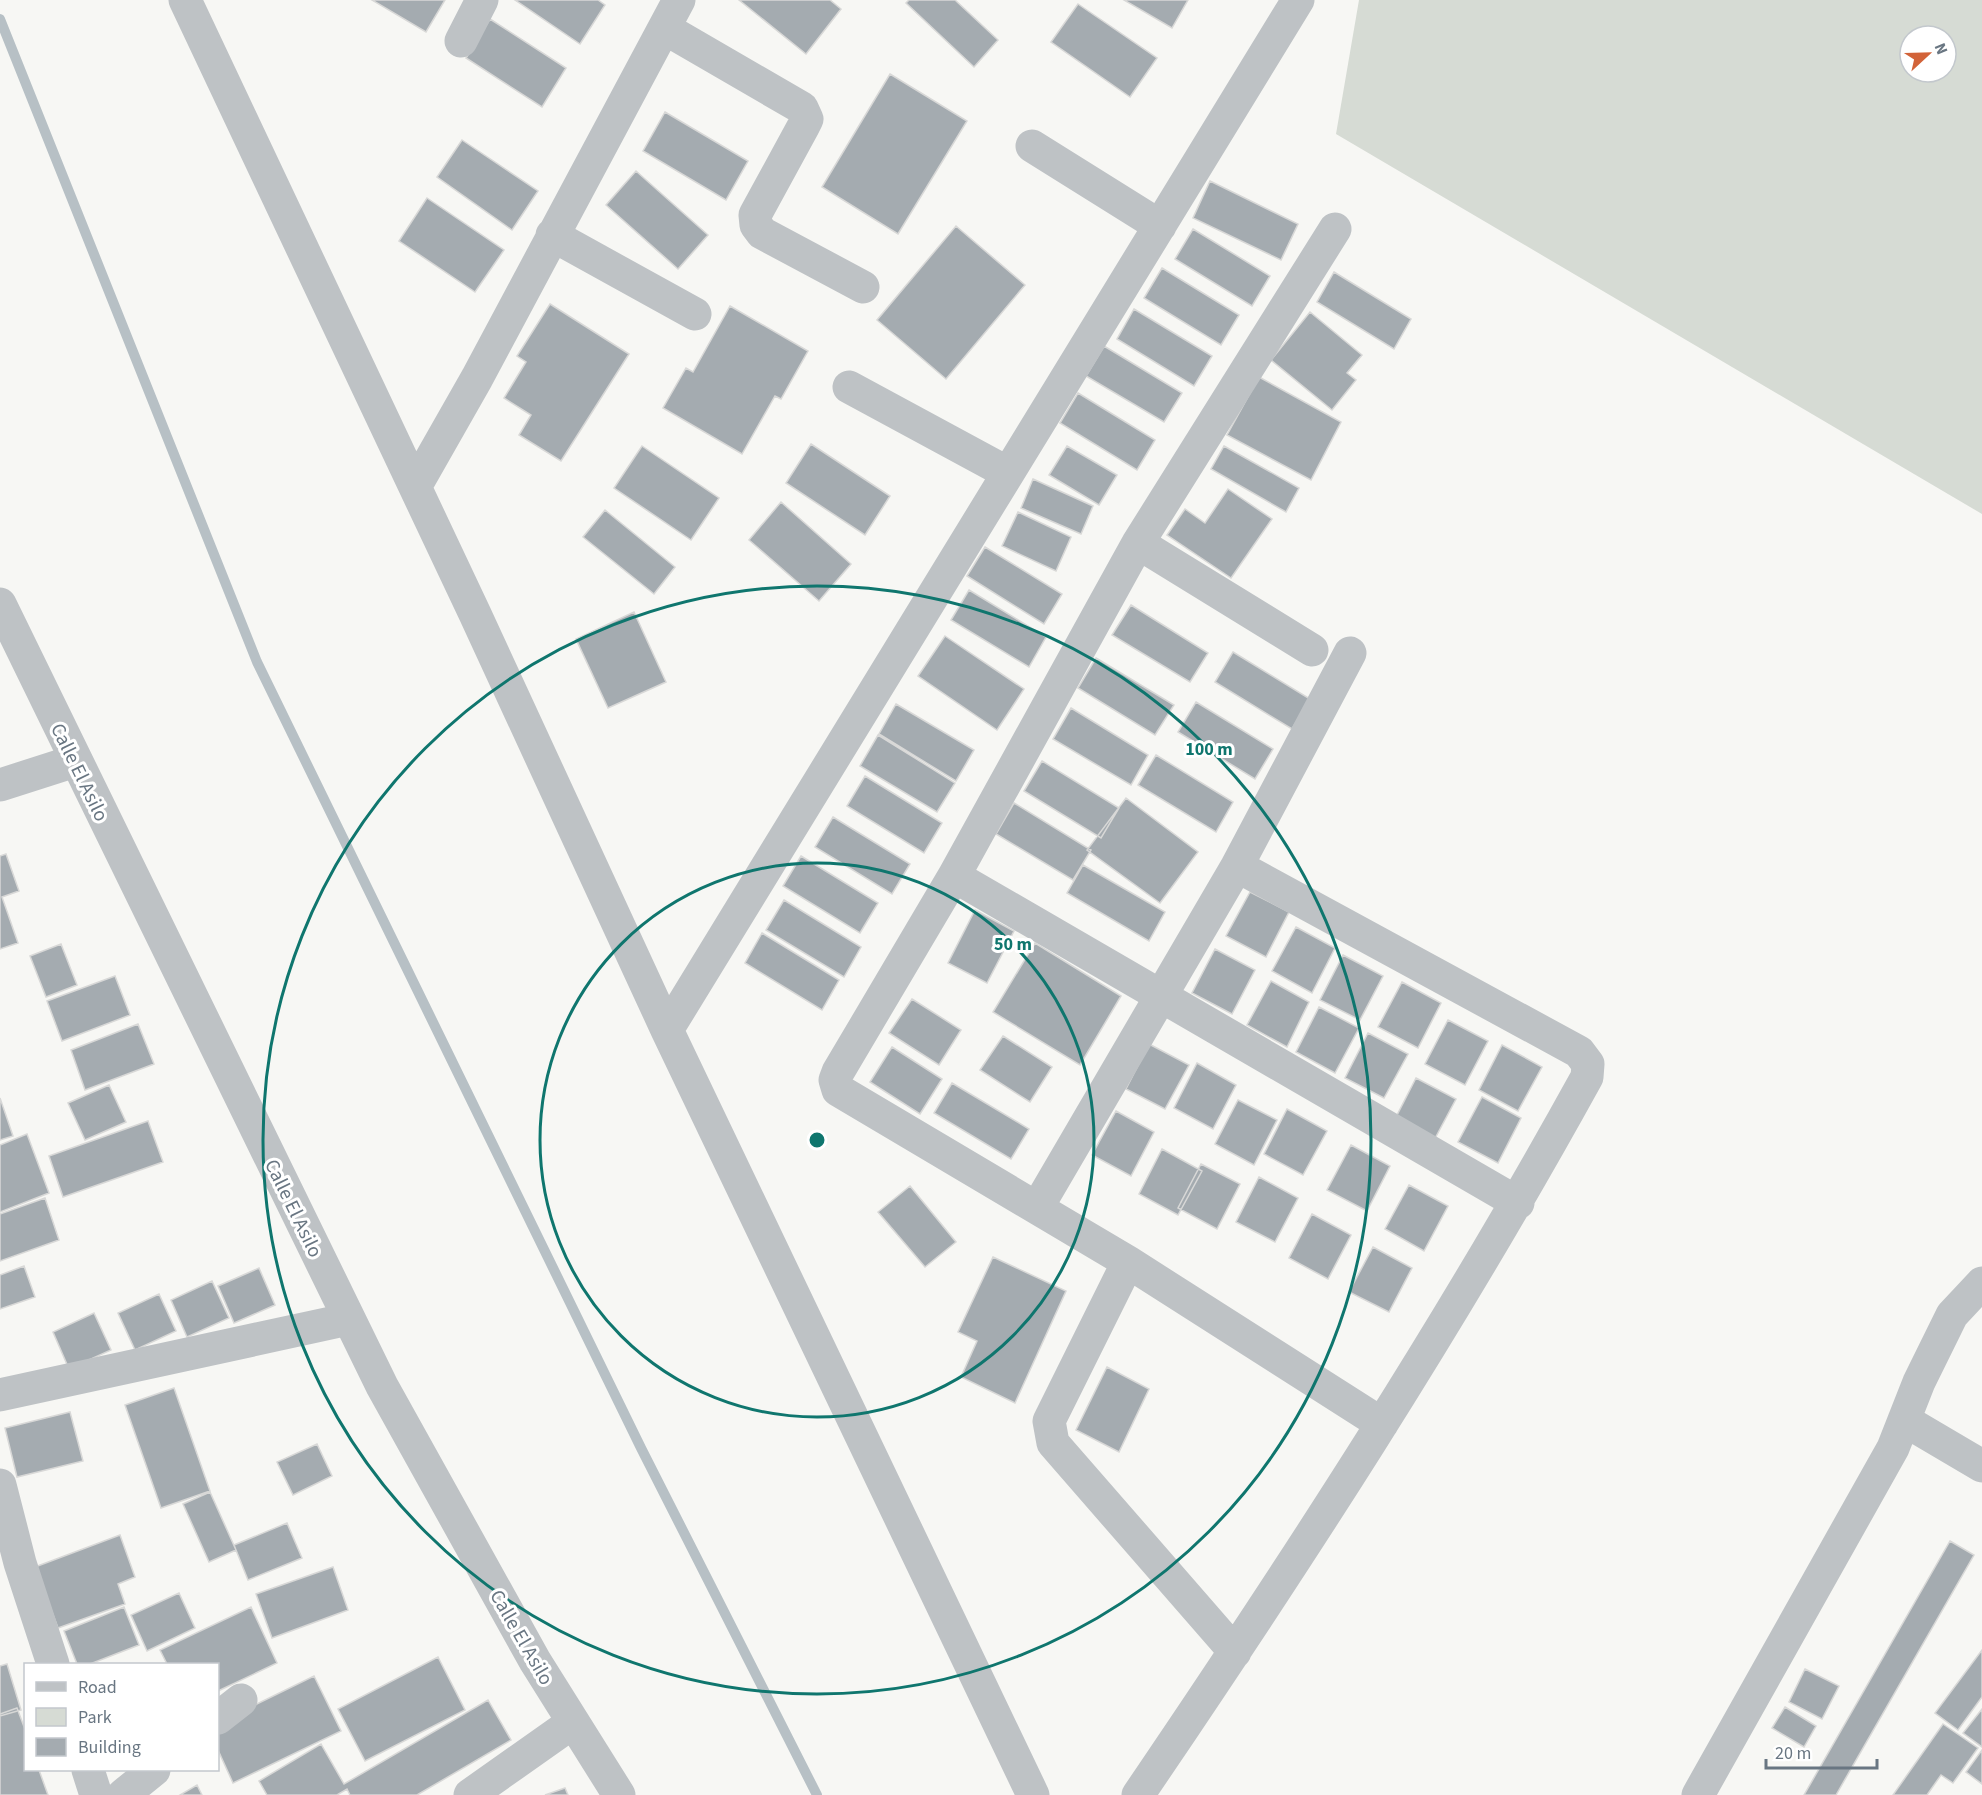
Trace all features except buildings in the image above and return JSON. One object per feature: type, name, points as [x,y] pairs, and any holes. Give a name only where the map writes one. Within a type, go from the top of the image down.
[{"type":"street","points":[[185,0],[415,487],[667,1030],[1034,1795]]},
{"type":"street","points":[[461,41],[482,0]]},
{"type":"street","points":[[415,487],[477,378],[679,0]]},
{"type":"street","points":[[667,1030],[1298,0]]},
{"type":"street","points":[[664,28],[802,108],[807,119],[804,128],[755,215],[756,225],[762,232],[863,287]]},
{"type":"street","points":[[1032,146],[1160,226]]},
{"type":"street","points":[[1335,229],[1138,543],[954,876],[835,1080],[838,1090],[1128,1262],[1382,1424]]},
{"type":"street","points":[[552,235],[695,314]]},
{"type":"street","points":[[849,387],[1008,473]]},
{"type":"street","points":[[1138,543],[1312,650]]},
{"type":"street","name":"Calle El Asilo","points":[[0,604],[382,1386],[572,1723],[619,1795]]},
{"type":"street","points":[[1037,1208],[1237,866],[1350,653]]},
{"type":"street","points":[[0,785],[75,761]]},
{"type":"street","points":[[1138,1795],[1235,1652],[1382,1424],[1518,1203],[1587,1077],[1588,1064],[1579,1052],[1237,866]]},
{"type":"street","points":[[954,876],[1518,1203]]},
{"type":"street","points":[[1128,1262],[1049,1421],[1049,1431],[1053,1443],[1235,1652]]},
{"type":"street","points":[[1698,1795],[1893,1448],[1918,1382],[1952,1315],[1982,1283]]},
{"type":"street","points":[[0,1395],[349,1319]]},
{"type":"street","points":[[1904,1420],[1982,1466]]},
{"type":"street","points":[[0,1485],[20,1563],[52,1663]]},
{"type":"street","points":[[470,1795],[572,1723]]},
{"type":"street","points":[[88,1771],[96,1795]]},
{"type":"street","points":[[123,1795],[153,1771]]},
{"type":"green space","points":[[1359,0],[1982,0],[1982,514],[1336,134]]},
{"type":"waterway","points":[[0,19],[257,662],[641,1448],[817,1795]]}]
